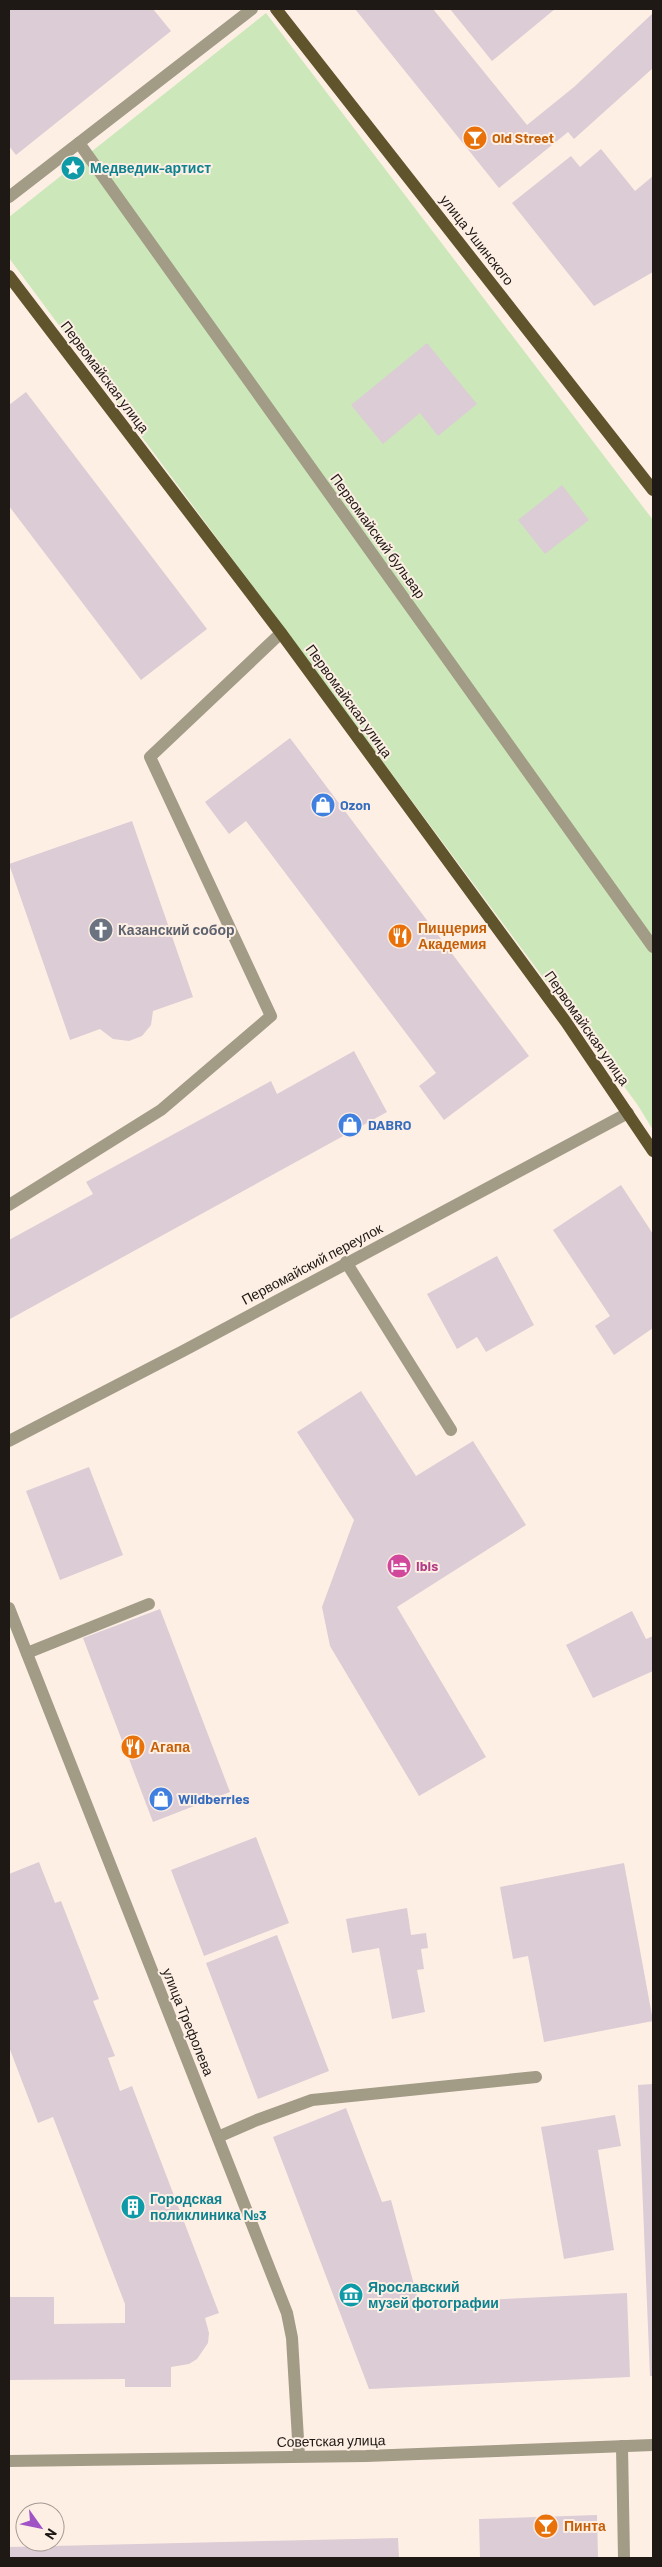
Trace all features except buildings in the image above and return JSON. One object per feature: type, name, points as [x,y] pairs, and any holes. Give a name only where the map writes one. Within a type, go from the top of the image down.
[{"type":"main road","name":"улица Ушинского","points":[[276,9],[653,490]]},
{"type":"main road","name":"Первомайская улица","points":[[9,276],[280,633],[566,1022],[653,1151]]},
{"type":"street","points":[[9,197],[252,9]]},
{"type":"street","name":"Первомайский бульвар","points":[[79,143],[653,947]]},
{"type":"street","points":[[9,1205],[161,1110],[271,1016],[150,757],[280,633]]},
{"type":"street","name":"Первомайский переулок","points":[[9,1441],[183,1351],[346,1262],[628,1113]]},
{"type":"street","points":[[346,1262],[451,1430]]},
{"type":"street","points":[[27,1653],[149,1604]]},
{"type":"street","name":"улица Трефолева","points":[[9,1611],[218,2137],[290,2326],[298,2404],[299,2456]]},
{"type":"street","points":[[218,2137],[257,2120],[312,2100],[536,2077]]},
{"type":"street","name":"Советская улица","points":[[9,2460],[299,2456],[653,2445]]},
{"type":"street","points":[[622,2446],[624,2558]]},
{"type":"green space","points":[[266,13],[653,520],[653,1130],[637,1104],[9,258],[9,217]]},
{"type":"place","name":"Old Street","points":[[475,138]]},
{"type":"place","name":"Медведик-артист","points":[[73,168]]},
{"type":"place","name":"Ozon","points":[[323,805]]},
{"type":"place","name":"Казанский собор","points":[[101,930]]},
{"type":"place","name":"Пиццерия Академия","points":[[400,936]]},
{"type":"place","name":"DABRO","points":[[350,1125]]},
{"type":"place","name":"Ibis","points":[[399,1566]]},
{"type":"place","name":"Агапа","points":[[133,1747]]},
{"type":"place","name":"Wildberries","points":[[161,1799]]},
{"type":"place","name":"Городская поликлиника №3","points":[[133,2207]]},
{"type":"place","name":"Ярославский музей фотографии","points":[[351,2295]]},
{"type":"place","name":"Пинта","points":[[546,2526]]}]
